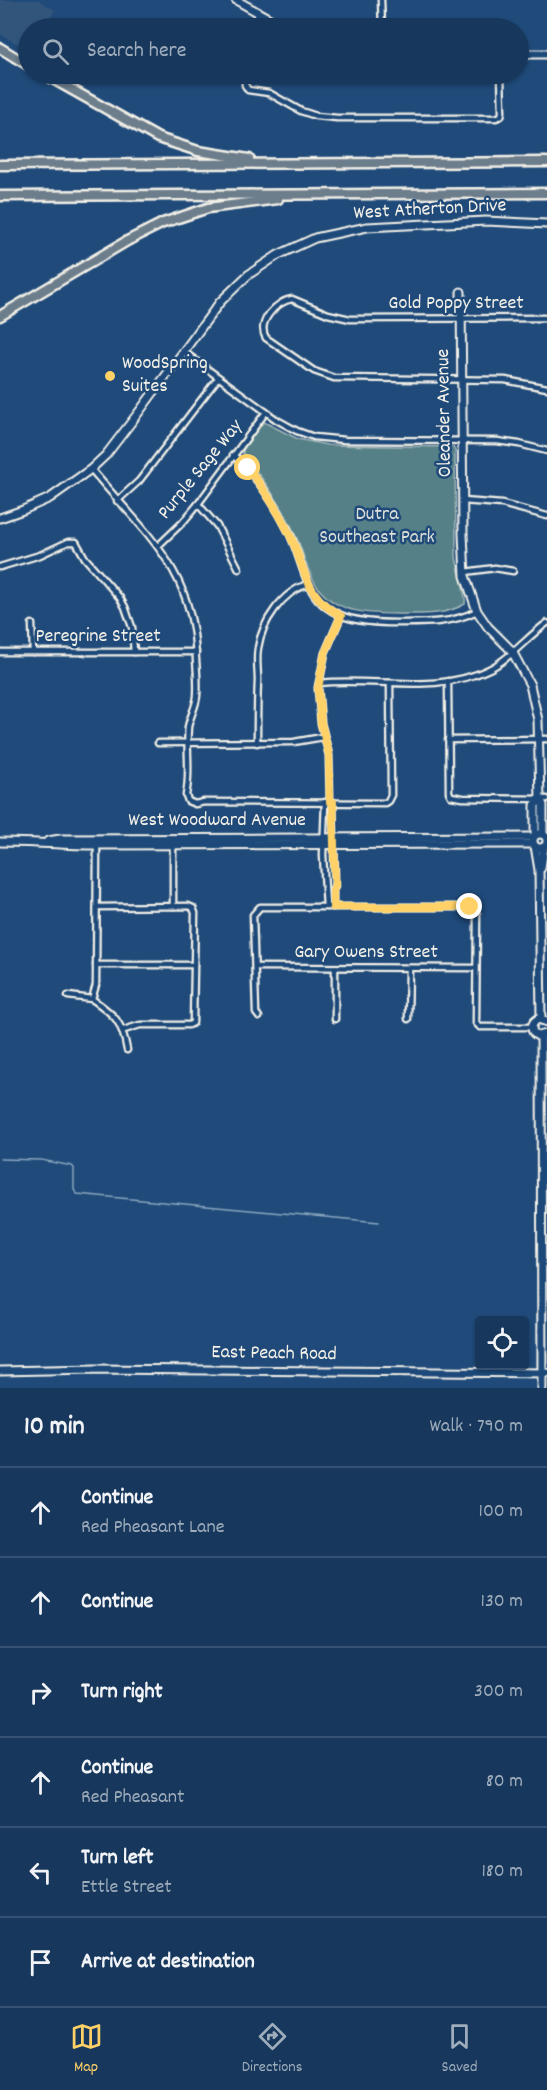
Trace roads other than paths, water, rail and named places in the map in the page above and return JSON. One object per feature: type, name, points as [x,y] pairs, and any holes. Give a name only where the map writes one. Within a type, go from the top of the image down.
[{"type":"highway","points":[[0,48],[18,59]]},
{"type":"highway","points":[[61,84],[134,126],[178,145],[198,151],[241,158],[321,162]]},
{"type":"highway","points":[[0,165],[547,162]]},
{"type":"highway","points":[[0,196],[547,193]]},
{"type":"highway","points":[[0,316],[127,242],[163,223],[192,212],[239,202],[327,194]]},
{"type":"street","points":[[236,0],[268,18]]},
{"type":"street","points":[[381,0],[382,18]]},
{"type":"street","points":[[256,18],[259,13]]},
{"type":"street","points":[[529,54],[547,54]]},
{"type":"street","points":[[245,84],[248,90],[269,93],[301,111],[316,116],[337,118],[495,118],[501,116],[502,112],[501,84]]},
{"type":"street","name":"West Atherton Drive","points":[[0,518],[50,498],[91,469],[106,455],[220,302],[248,275],[278,255],[315,238],[367,228],[486,221],[547,224]]},
{"type":"street","name":"Oleander Avenue","points":[[461,292],[463,534],[465,572],[477,611]]},
{"type":"street","name":"Gold Poppy Street","points":[[462,378],[334,378],[314,371],[266,338],[262,325],[265,319],[281,304],[292,299],[339,318],[547,318]]},
{"type":"street","points":[[184,352],[266,412],[297,431],[324,439],[497,441],[547,451]]},
{"type":"street","points":[[117,501],[139,481],[218,378]]},
{"type":"street","points":[[462,378],[505,380],[547,388]]},
{"type":"street","name":"Purple Sage Way","points":[[158,546],[198,504],[266,412]]},
{"type":"street","points":[[233,455],[248,468],[289,532],[308,584],[324,606],[341,616],[371,623],[454,621],[477,611],[488,627],[513,651],[530,685],[543,739],[545,841],[542,866],[539,870]]},
{"type":"street","points":[[91,469],[158,546],[185,594],[194,624],[197,696],[189,722],[186,799],[191,803],[385,803],[390,798],[390,683]]},
{"type":"street","points":[[463,501],[502,504],[547,516]]},
{"type":"street","points":[[198,504],[217,526],[238,569]]},
{"type":"street","points":[[0,567],[40,555],[71,541],[76,542],[85,558],[120,598],[125,607],[132,627],[134,652]]},
{"type":"street","points":[[465,572],[495,568],[513,571]]},
{"type":"street","points":[[257,743],[260,640],[265,626],[279,604],[308,584]]},
{"type":"street","points":[[326,907],[324,840],[329,802],[329,755],[318,700],[325,653],[341,616]]},
{"type":"street","points":[[319,682],[448,681],[490,669],[547,623]]},
{"type":"street","points":[[32,624],[33,651]]},
{"type":"street","name":"Peregrine Street","points":[[0,652],[196,652]]},
{"type":"street","points":[[448,681],[449,792],[451,796],[543,799]]},
{"type":"street","points":[[158,743],[294,742],[324,737]]},
{"type":"street","points":[[448,740],[543,739]]},
{"type":"street","points":[[542,1388],[545,1373],[544,1035],[533,1033],[532,1027],[534,1022],[544,1020],[539,870],[534,841],[535,805],[543,799]]},
{"type":"street","points":[[329,802],[334,840],[333,907]]},
{"type":"street","name":"West Woodward Avenue","points":[[46,842],[60,838],[172,842]]},
{"type":"street","name":"West Woodward Avenue","points":[[0,842],[97,845],[324,840],[534,841]]},
{"type":"street","points":[[534,841],[539,848],[545,841]]},
{"type":"street","points":[[534,841],[545,841]]},
{"type":"street","points":[[172,842],[173,906]]},
{"type":"street","points":[[92,999],[96,985],[97,845]]},
{"type":"street","points":[[324,888],[333,890]]},
{"type":"street","points":[[97,907],[188,906],[195,913],[193,1023],[189,1025],[140,1025],[124,1030]]},
{"type":"street","points":[[259,1017],[256,1013],[253,915],[261,907],[465,907],[476,911],[476,1023],[480,1027],[532,1027]]},
{"type":"street","points":[[96,965],[195,965]]},
{"type":"street","name":"Gary Owens Street","points":[[255,968],[476,968]]},
{"type":"street","points":[[335,968],[335,1019]]},
{"type":"street","points":[[408,1019],[409,968]]},
{"type":"street","points":[[68,996],[92,999],[110,1011],[124,1030],[127,1050]]},
{"type":"street","name":"East Peach Road","points":[[0,1371],[95,1369],[545,1373]]},
{"type":"waterway","points":[[0,1159],[41,1160],[72,1166],[74,1168],[74,1190],[77,1194],[379,1222]]},
{"type":"place","name":"WoodSpring Suites","points":[[110,376]]},
{"type":"park label","name":"Dutra Southeast Park","points":[[377,526]]}]
